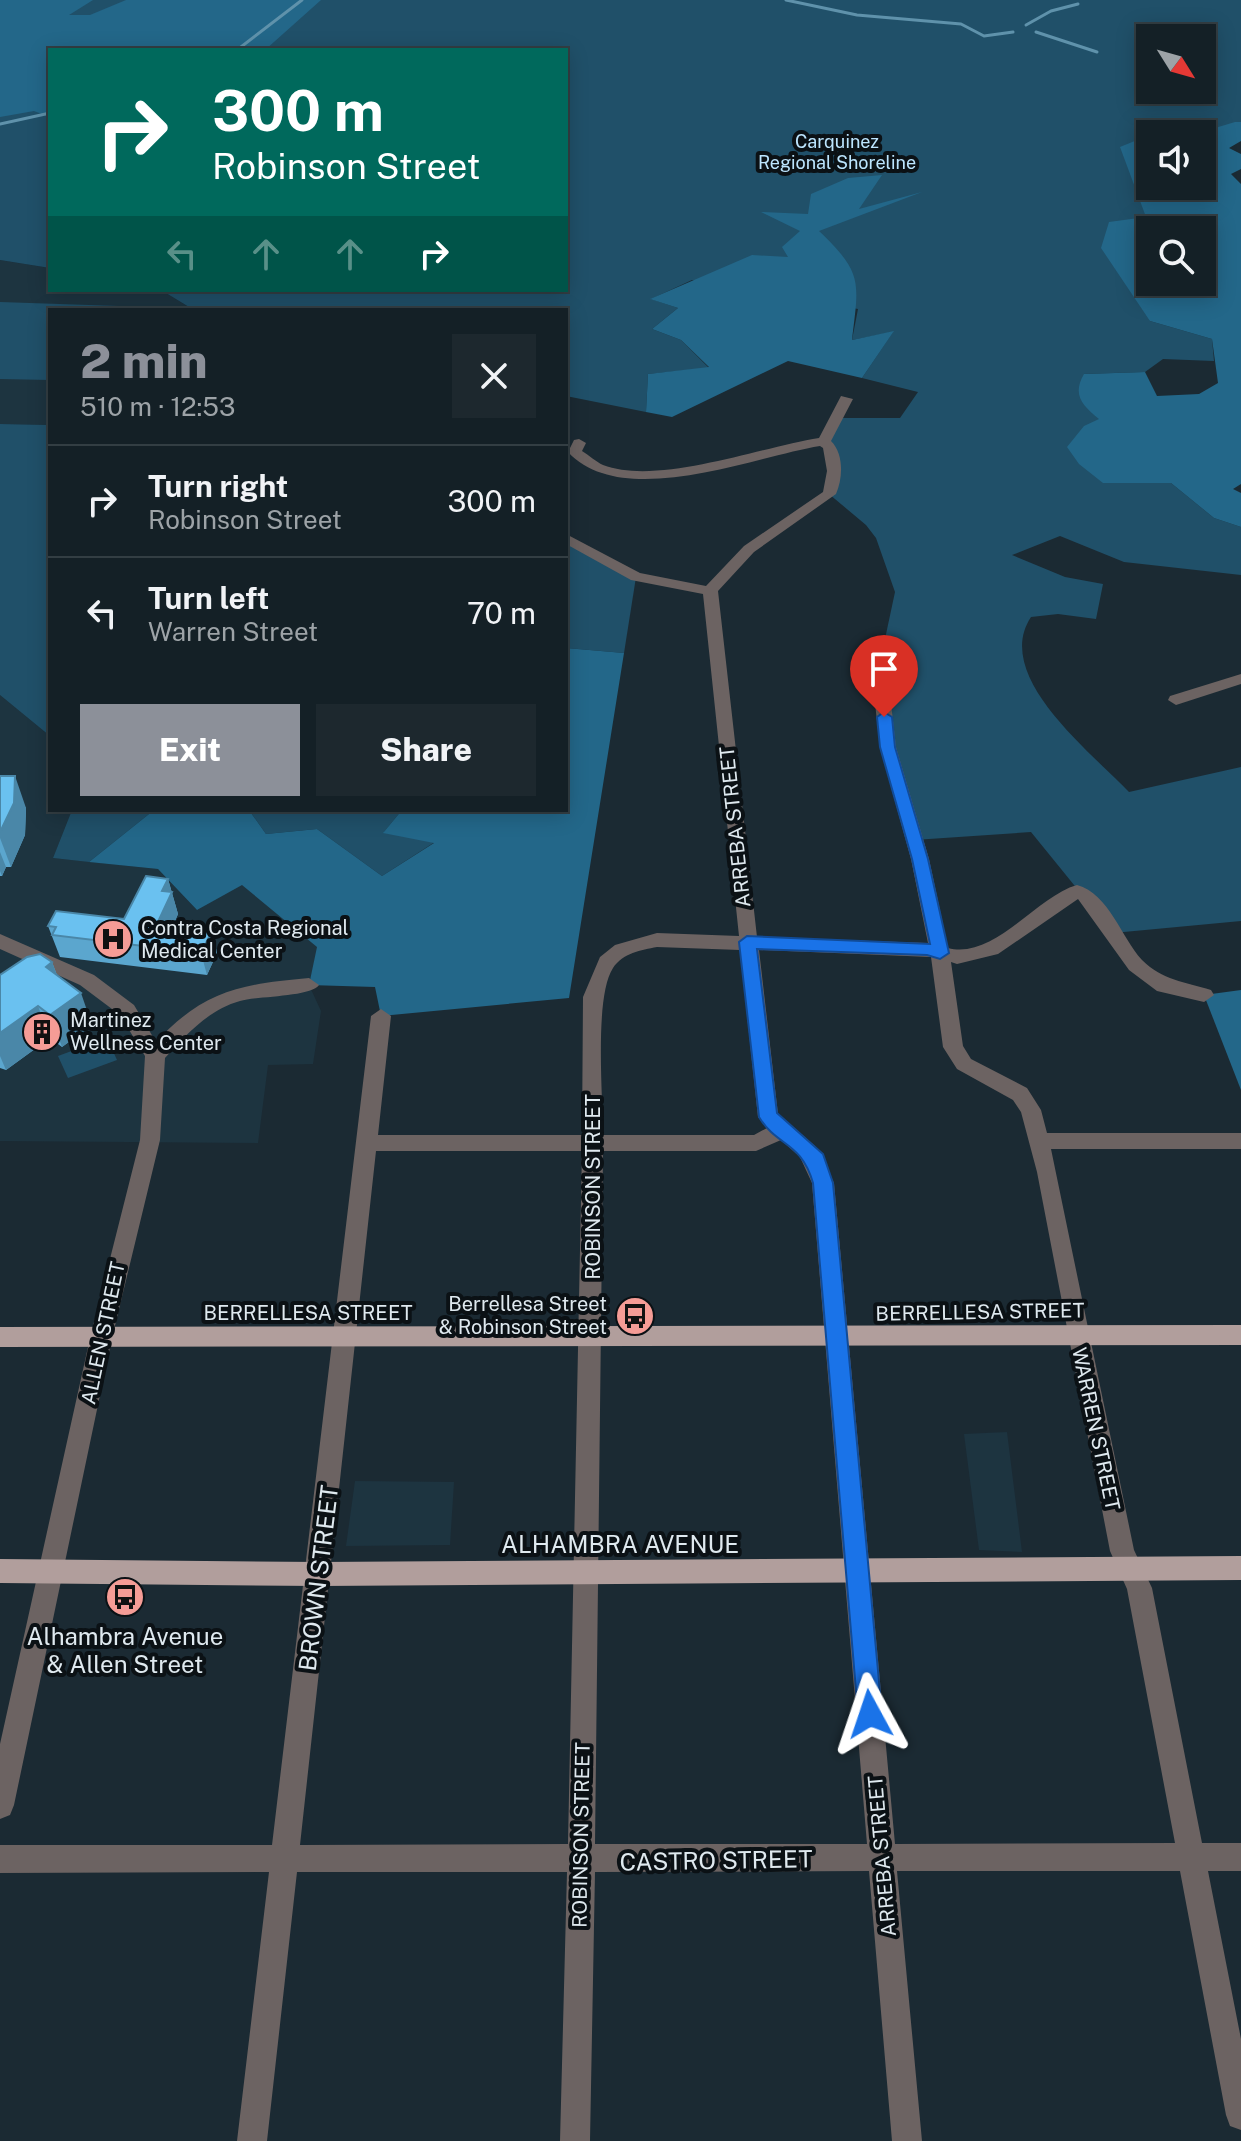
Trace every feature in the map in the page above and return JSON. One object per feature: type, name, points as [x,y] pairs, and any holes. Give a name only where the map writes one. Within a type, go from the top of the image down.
[{"type":"main road","name":"BERRELLESA STREET","points":[[0,1337],[1241,1335]]},
{"type":"main road","name":"ALHAMBRA AVENUE","points":[[0,1571],[319,1574],[1241,1568]]},
{"type":"street","points":[[579,443],[575,452],[583,462],[602,469],[646,475],[674,474],[823,441],[829,436],[846,399]]},
{"type":"street","points":[[568,539],[636,577],[710,591],[725,569],[741,555],[829,494],[834,484],[833,460],[830,447],[823,441]]},
{"type":"street","name":"ARREBA STREET","points":[[710,591],[768,1117],[805,1145],[816,1159],[823,1183],[834,1338],[858,1570],[907,2141]]},
{"type":"street","points":[[1176,700],[1241,679]]},
{"type":"street","name":"WARREN STREET","points":[[881,686],[888,747],[920,859],[940,953],[953,1047],[964,1064],[1020,1094],[1031,1110],[1039,1141],[1122,1551],[1139,1588],[1241,2115]]},
{"type":"street","name":"ROBINSON STREET","points":[[575,2141],[592,1337],[593,997],[599,973],[613,953],[633,944],[657,940],[927,949],[957,957],[991,949],[1077,891],[1088,897],[1136,965],[1164,986],[1204,995]]},
{"type":"street","points":[[0,941],[87,980],[127,1010],[155,1056],[187,1019],[225,997],[238,992],[309,985]]},
{"type":"street","name":"BROWN STREET","points":[[252,2141],[381,1016]]},
{"type":"street","name":"ALLEN STREET","points":[[0,1805],[101,1338],[150,1140],[155,1056]]},
{"type":"street","points":[[368,1143],[756,1143],[782,1130]]},
{"type":"street","points":[[1039,1141],[1241,1141]]},
{"type":"street","name":"CASTRO STREET","points":[[0,1859],[581,1861],[1241,1857]]},
{"type":"shaded area","points":[[0,0],[93,0],[69,15],[90,15],[126,0],[321,0],[267,48],[48,48],[48,116],[34,111],[0,117]]},
{"type":"shaded area","points":[[1241,122],[1241,141],[1229,148],[1241,154],[1241,169],[1231,174],[1241,184],[1241,484],[1233,489],[1241,493],[1241,527],[1214,518],[1171,483],[1103,483],[1079,464],[1067,447],[1084,426],[1099,419],[1079,394],[1084,374],[1145,372],[1157,396],[1199,394],[1218,383],[1212,339],[1150,321],[1101,248],[1109,222],[1136,218],[1136,296],[1216,296],[1216,216],[1146,216],[1140,200],[1216,200],[1216,128]]},
{"type":"shaded area","points":[[1136,140],[1136,190],[1120,147]]},
{"type":"shaded area","points":[[882,175],[859,209],[922,192],[819,231],[844,257],[855,279],[852,340],[894,331],[862,378],[788,361],[672,417],[646,412],[648,374],[709,367],[681,340],[652,329],[678,308],[650,299],[752,255],[788,257],[782,247],[800,231],[761,212],[808,214],[811,194],[848,178]]},
{"type":"shaded area","points":[[0,260],[48,268],[48,292],[164,292],[191,308],[48,308],[48,425],[0,424]]},
{"type":"shaded area","points":[[568,648],[624,653],[569,998],[381,1016],[375,987],[309,985],[317,947],[242,885],[197,910],[158,869],[89,862],[152,812],[250,812],[266,834],[317,829],[382,876],[434,843],[383,833],[400,812],[568,812]]},
{"type":"shaded area","name":"Contra Costa Regional Medical Center","points":[[0,695],[48,734],[48,812],[71,812],[53,858],[158,869],[197,910],[242,884],[318,947],[309,985],[321,1011],[313,1064],[268,1065],[258,1143],[0,1141]]},
{"type":"shaded area","points":[[1241,990],[1241,1090],[1204,995]]},
{"type":"shaded area","points":[[1007,1432],[1022,1552],[979,1550],[964,1434]]},
{"type":"shaded area","points":[[355,1481],[454,1482],[450,1545],[346,1546]]},
{"type":"green space","name":"Carquinez Regional Shoreline","points":[[0,0],[1241,0],[1241,133],[1216,133],[1216,120],[1136,120],[1136,200],[1147,200],[1146,216],[1136,216],[1136,296],[1149,296],[1150,321],[1212,339],[1214,361],[1163,359],[1145,372],[1084,374],[1100,419],[1103,483],[1171,483],[1214,518],[1241,527],[1241,575],[1124,562],[1060,536],[1012,555],[1065,577],[1103,584],[1096,619],[1058,614],[1031,617],[1022,640],[1025,664],[1035,688],[1051,712],[1129,792],[1241,767],[1241,921],[1113,933],[1031,832],[914,840],[881,686],[882,653],[895,592],[876,538],[866,525],[829,494],[834,484],[823,441],[837,418],[900,418],[918,392],[862,378],[893,332],[852,340],[858,309],[692,280],[651,299],[678,308],[652,329],[681,340],[709,368],[648,374],[646,412],[568,396],[568,308],[191,308],[164,292],[568,292],[568,48],[48,48],[48,268],[0,260]]},
{"type":"green space","points":[[0,302],[124,308],[48,308],[48,380],[0,379]]},
{"type":"green space","points":[[0,424],[48,425],[48,734],[0,695]]},
{"type":"green space","points":[[568,539],[636,577],[624,653],[568,648]]},
{"type":"green space","points":[[71,812],[152,812],[89,862],[53,858]]},
{"type":"green space","points":[[250,812],[400,812],[384,832],[435,842],[382,876],[317,829],[266,834]]},
{"type":"green space","points":[[107,1038],[117,1060],[68,1078],[58,1056]]},
{"type":"building","points":[[0,776],[15,776],[14,803],[0,832]]},
{"type":"building","points":[[146,876],[168,879],[162,891],[172,892],[157,924],[212,931],[201,953],[52,935],[56,927],[48,926],[56,911],[124,919]]},
{"type":"building","points":[[40,954],[52,962],[46,967],[81,993],[50,1015],[38,1006],[0,1033],[0,975],[27,957]]},
{"type":"waterway","points":[[240,48],[302,0]]},
{"type":"waterway","points":[[786,0],[857,15],[961,24],[984,36],[1013,32]]},
{"type":"waterway","points":[[1026,25],[1051,11],[1078,4]]},
{"type":"waterway","points":[[1036,32],[1097,52]]},
{"type":"waterway","points":[[0,124],[48,113]]},
{"type":"place","name":"Contra Costa Regional Medical Center","points":[[113,939]]},
{"type":"place","name":"Martinez Wellness Center","points":[[42,1032]]},
{"type":"place","name":"Berrellesa Street & Robinson Street","points":[[635,1316]]},
{"type":"place","name":"Alhambra Avenue & Allen Street","points":[[125,1597]]},
{"type":"route","points":[[870,1714],[834,1338],[823,1183],[816,1159],[805,1145],[768,1117],[747,942],[927,949],[940,953],[920,859],[888,747],[884,717]]}]
